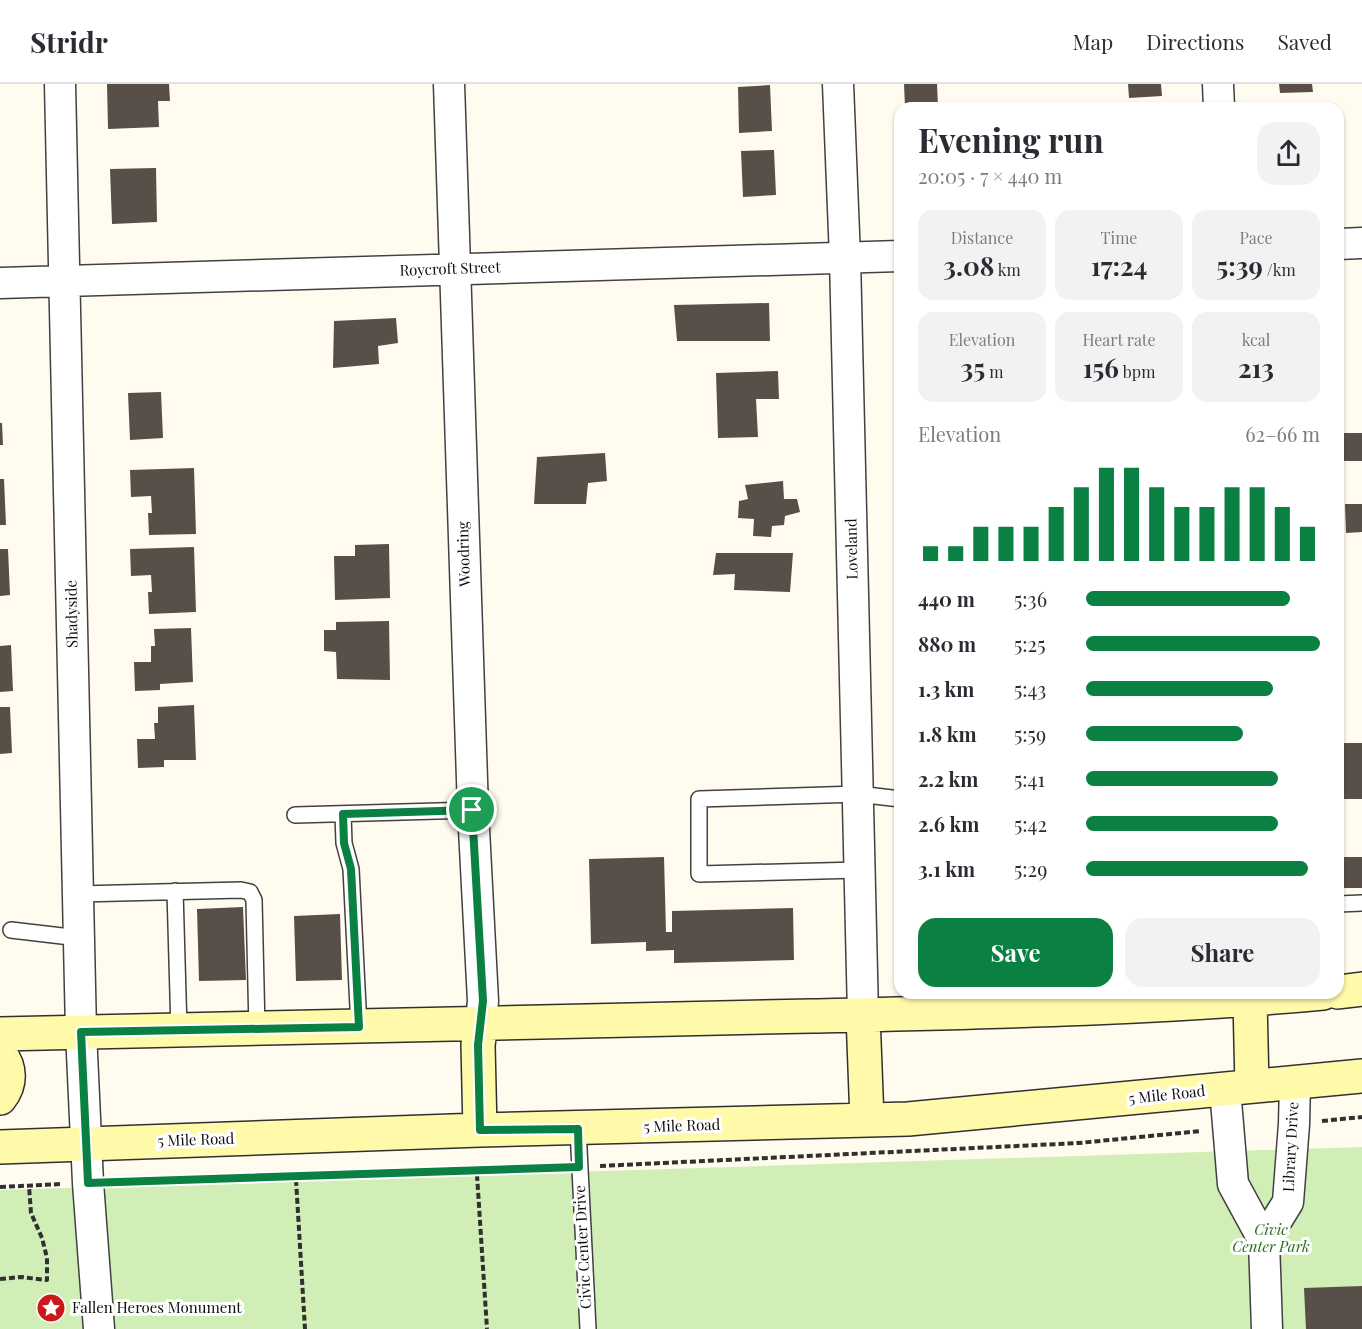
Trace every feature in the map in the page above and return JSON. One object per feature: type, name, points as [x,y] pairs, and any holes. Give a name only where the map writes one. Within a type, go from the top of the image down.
[{"type":"main road","points":[[1344,991],[1362,989]]},
{"type":"main road","points":[[0,1034],[863,1015],[1200,1004],[1232,999]]},
{"type":"main road","points":[[1239,1088],[1251,999]]},
{"type":"main road","points":[[863,1015],[867,1120]]},
{"type":"main road","points":[[480,1130],[478,1045],[481,1023]]},
{"type":"main road","points":[[0,1054],[7,1062],[8,1078],[5,1091],[0,1098]]},
{"type":"main road","name":"5 Mile Road","points":[[0,1146],[908,1119],[1362,1076]]},
{"type":"street","name":"Shadyside","points":[[60,84],[81,1032],[88,1183],[99,1329]]},
{"type":"street","name":"Woodring","points":[[449,84],[472,810],[483,1001],[481,1023]]},
{"type":"street","name":"Loveland","points":[[838,84],[845,258],[863,1015]]},
{"type":"street","points":[[1218,84],[1219,102]]},
{"type":"street","points":[[1344,244],[1362,243]]},
{"type":"street","name":"Roycroft Street","points":[[0,283],[894,256]]},
{"type":"street","name":"Library Drive","points":[[1264,1241],[1288,1202],[1295,1083]]},
{"type":"street","points":[[1239,1088],[1227,1129],[1233,1184],[1264,1241],[1266,1329]]},
{"type":"lane","points":[[859,870],[699,874],[699,799],[858,794],[894,798]]},
{"type":"lane","points":[[295,815],[472,810]]},
{"type":"lane","points":[[343,814],[344,843],[351,869],[359,1027]]},
{"type":"lane","points":[[79,894],[241,890],[250,892],[254,900],[257,1029]]},
{"type":"lane","points":[[175,891],[179,1030]]},
{"type":"lane","points":[[1344,904],[1362,903]]},
{"type":"lane","points":[[11,930],[79,938]]},
{"type":"lane","name":"Civic Center Drive","points":[[578,1129],[588,1329]]},
{"type":"path","points":[[1294,1124],[1362,1117]]},
{"type":"path","points":[[0,1187],[579,1167],[1079,1143],[1227,1129]]},
{"type":"path","points":[[477,1175],[487,1329]]},
{"type":"path","points":[[296,1180],[305,1329]]},
{"type":"path","points":[[0,1279],[21,1277],[47,1281],[47,1258],[42,1238],[31,1213],[29,1186]]},
{"type":"green space","name":"Civic Center Park","points":[[1362,1147],[1362,1329],[0,1329],[0,1190]]},
{"type":"building","points":[[107,84],[169,84],[170,101],[158,101],[159,127],[108,129]]},
{"type":"building","points":[[904,84],[937,84],[938,102],[905,102]]},
{"type":"building","points":[[1128,84],[1161,84],[1162,96],[1129,98]]},
{"type":"building","points":[[1279,84],[1312,84],[1313,92],[1280,93]]},
{"type":"building","points":[[770,85],[772,131],[739,133],[738,87]]},
{"type":"building","points":[[774,150],[776,195],[743,197],[741,151]]},
{"type":"building","points":[[156,168],[157,222],[112,224],[110,169]]},
{"type":"building","points":[[769,303],[770,341],[677,341],[674,305]]},
{"type":"building","points":[[396,318],[398,343],[378,346],[379,364],[333,368],[334,321]]},
{"type":"building","points":[[778,371],[779,399],[756,399],[758,437],[718,438],[716,373]]},
{"type":"building","points":[[161,392],[163,438],[130,440],[128,393]]},
{"type":"building","points":[[0,423],[2,423],[3,445],[0,445]]},
{"type":"building","points":[[1344,433],[1362,433],[1362,461],[1344,461]]},
{"type":"building","points":[[605,453],[607,481],[588,483],[586,504],[534,504],[537,457]]},
{"type":"building","points":[[194,468],[196,534],[149,535],[148,513],[152,513],[151,496],[131,497],[130,470]]},
{"type":"building","points":[[0,479],[4,479],[6,525],[0,525]]},
{"type":"building","points":[[783,481],[784,499],[797,499],[800,512],[785,516],[784,525],[772,526],[771,537],[753,536],[754,519],[738,518],[739,501],[748,499],[745,485]]},
{"type":"building","points":[[1345,504],[1362,504],[1362,532],[1346,533]]},
{"type":"building","points":[[389,544],[390,598],[335,600],[334,556],[355,556],[355,545]]},
{"type":"building","points":[[194,547],[196,612],[149,614],[148,592],[152,592],[151,575],[131,576],[130,549]]},
{"type":"building","points":[[0,549],[8,549],[10,595],[0,596]]},
{"type":"building","points":[[716,553],[793,553],[790,592],[734,590],[735,574],[713,575]]},
{"type":"building","points":[[389,621],[390,680],[337,679],[336,652],[324,651],[324,630],[336,630],[336,622]]},
{"type":"building","points":[[191,628],[193,682],[160,684],[160,690],[135,691],[134,662],[151,662],[151,646],[155,646],[154,629]]},
{"type":"building","points":[[11,645],[13,691],[0,692],[0,646]]},
{"type":"building","points":[[194,705],[196,760],[164,760],[164,767],[138,768],[137,739],[155,739],[154,723],[158,723],[158,707]]},
{"type":"building","points":[[0,707],[10,707],[12,753],[0,754]]},
{"type":"building","points":[[1344,743],[1362,743],[1362,799],[1344,799]]},
{"type":"building","points":[[664,857],[666,932],[672,932],[672,911],[793,908],[794,960],[674,963],[674,950],[646,951],[646,942],[591,944],[589,859]]},
{"type":"building","points":[[1344,857],[1362,857],[1362,888],[1344,888]]},
{"type":"building","points":[[243,907],[246,980],[199,981],[197,909]]},
{"type":"building","points":[[340,914],[342,980],[296,981],[294,916]]},
{"type":"building","points":[[1362,1286],[1362,1329],[1306,1329],[1304,1288]]},
{"type":"place","name":"Fallen Heroes Monument","points":[[51,1308]]},
{"type":"route","points":[[472,810],[483,1001],[478,1045],[480,1130],[578,1129],[579,1167],[88,1183],[81,1032],[359,1027],[351,869],[346,857],[343,814],[472,810]]}]
